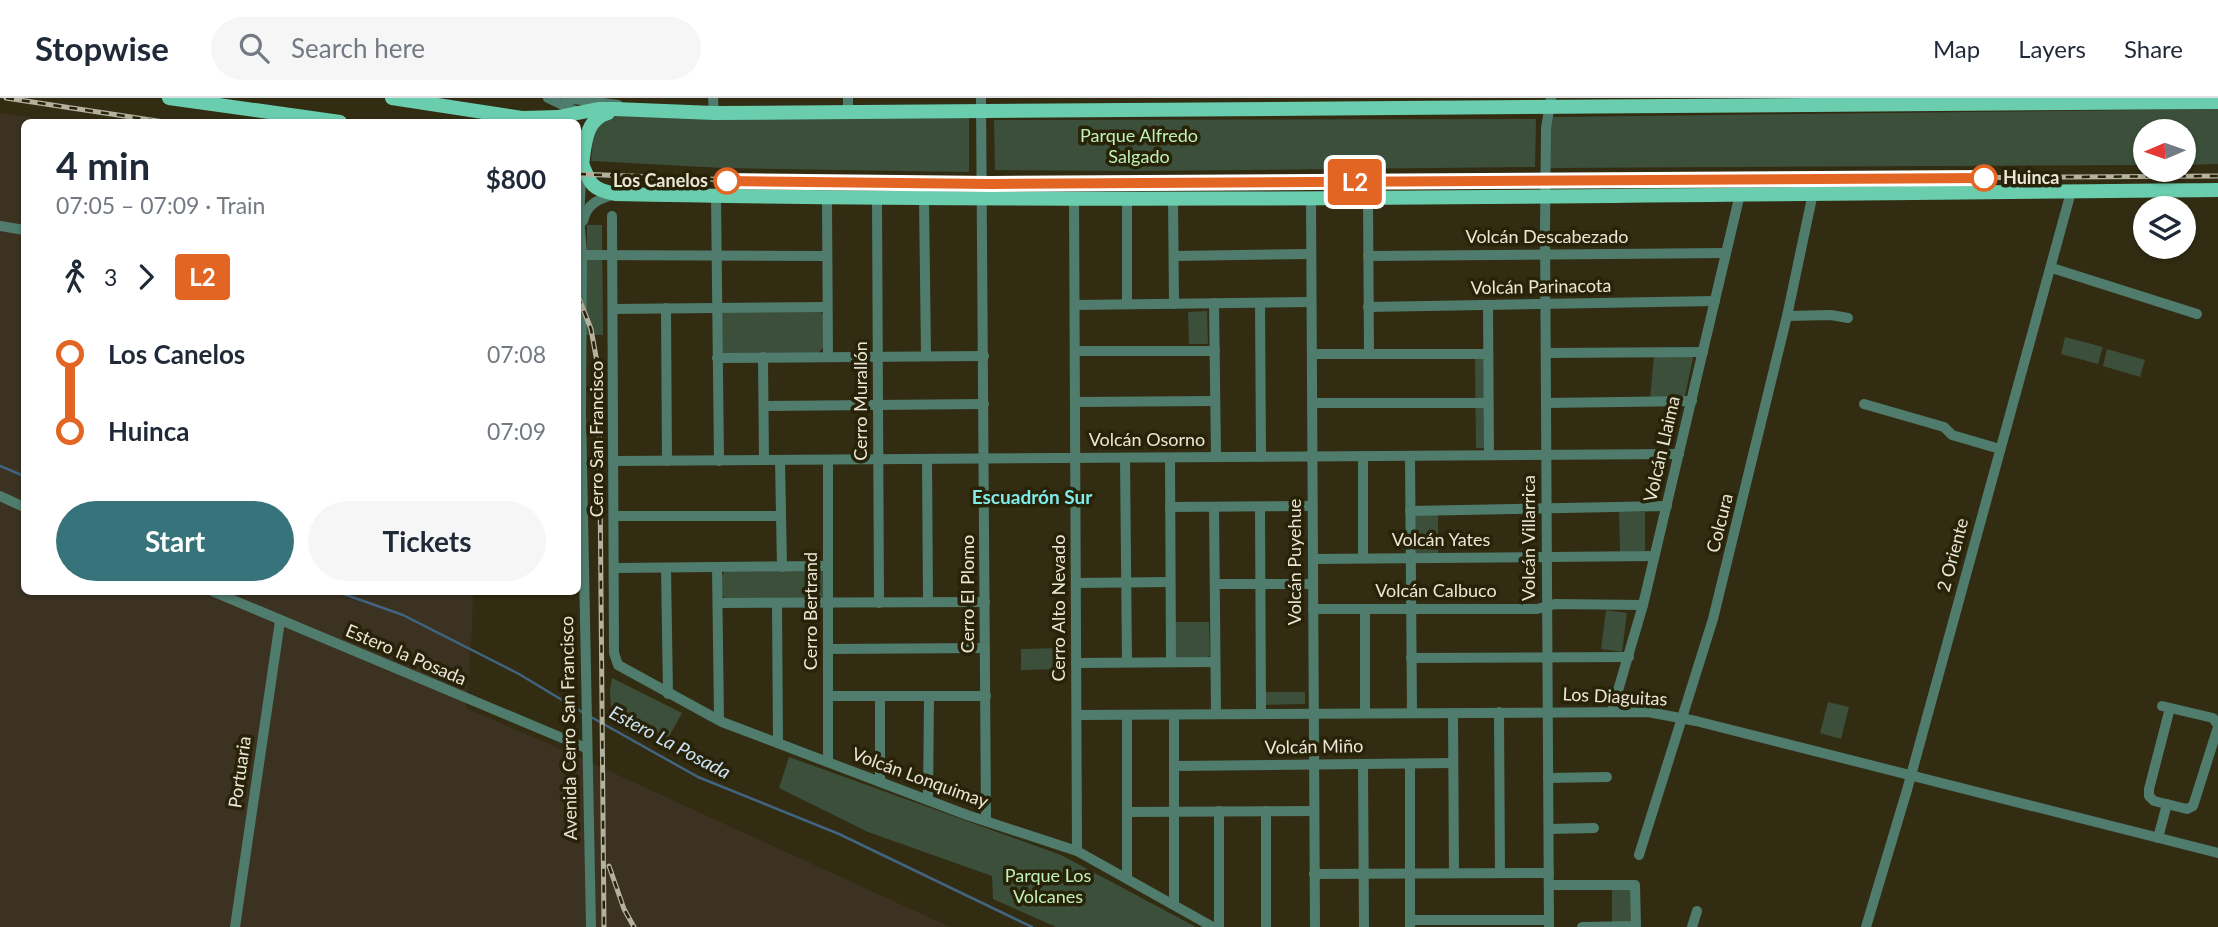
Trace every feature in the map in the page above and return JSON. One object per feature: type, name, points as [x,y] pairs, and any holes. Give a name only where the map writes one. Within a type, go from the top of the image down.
[{"type":"main road","points":[[169,98],[319,119]]},
{"type":"main road","points":[[392,98],[522,118],[547,118],[598,110],[714,105],[2088,100],[2218,102]]},
{"type":"main road","points":[[587,134],[599,116],[637,110]]},
{"type":"main road","points":[[580,113],[586,122],[587,134],[582,165],[589,184],[595,189],[615,194],[827,199],[982,199],[2218,190]]},
{"type":"street","points":[[548,98],[580,113]]},
{"type":"street","points":[[566,98],[607,102],[637,110]]},
{"type":"street","name":"Volcán Villarrica","points":[[1549,923],[1545,195],[1550,103]]},
{"type":"street","name":"Cerro El Plomo","points":[[981,104],[986,821]]},
{"type":"street","name":"2 Oriente","points":[[1866,927],[1911,775],[2071,192]]},
{"type":"street","points":[[581,234],[585,212],[589,206],[615,194]]},
{"type":"street","name":"Volcán Llaima","points":[[1612,711],[1643,605],[1740,194]]},
{"type":"street","name":"Colcura","points":[[1639,855],[1684,719],[1713,619],[1787,316],[1813,194]]},
{"type":"street","points":[[716,197],[719,461]]},
{"type":"street","name":"Volcán Puyehue","points":[[1311,197],[1315,927]]},
{"type":"street","points":[[1368,197],[1369,354]]},
{"type":"street","name":"Cerro Alto Nevado","points":[[1074,198],[1077,850]]},
{"type":"street","points":[[1127,198],[1128,304]]},
{"type":"street","points":[[1174,198],[1174,304]]},
{"type":"street","points":[[827,199],[828,357]]},
{"type":"street","name":"Cerro Murallón","points":[[877,199],[879,603]]},
{"type":"street","points":[[924,199],[926,356]]},
{"type":"street","name":"Cerro San Francisco","points":[[612,216],[616,661]]},
{"type":"street","points":[[0,226],[21,230]]},
{"type":"street","name":"Avenida Cerro San Francisco","points":[[581,234],[581,308]]},
{"type":"street","name":"Volcán Descabezado","points":[[1368,256],[1726,253]]},
{"type":"street","points":[[1174,256],[1311,254]]},
{"type":"street","points":[[582,255],[827,256]]},
{"type":"street","points":[[2052,268],[2197,314]]},
{"type":"street","name":"Volcán Parinacota","points":[[1368,307],[1715,301]]},
{"type":"street","points":[[1075,305],[1311,302]]},
{"type":"street","points":[[1214,303],[1216,457]]},
{"type":"street","points":[[1260,303],[1261,457]]},
{"type":"street","points":[[1488,305],[1489,455]]},
{"type":"street","points":[[613,309],[827,307]]},
{"type":"street","points":[[666,308],[667,461]]},
{"type":"street","points":[[1787,316],[1831,315],[1848,318]]},
{"type":"street","points":[[1075,351],[1215,351]]},
{"type":"street","points":[[1546,353],[1703,352]]},
{"type":"street","points":[[1312,354],[1488,354]]},
{"type":"street","points":[[717,358],[984,356]]},
{"type":"street","points":[[763,357],[764,460]]},
{"type":"street","points":[[1075,402],[1215,401]]},
{"type":"street","points":[[1546,403],[1692,401]]},
{"type":"street","points":[[1312,403],[1488,403]]},
{"type":"street","points":[[764,406],[984,404]]},
{"type":"street","points":[[1864,404],[1944,426],[1952,435],[2000,449]]},
{"type":"street","name":"Volcán Osorno","points":[[615,461],[1679,454]]},
{"type":"street","points":[[1363,456],[1363,558]]},
{"type":"street","points":[[1410,456],[1412,713]]},
{"type":"street","points":[[1125,458],[1127,662]]},
{"type":"street","points":[[1170,458],[1171,662]]},
{"type":"street","points":[[927,459],[929,602]]},
{"type":"street","points":[[780,460],[782,567]]},
{"type":"street","name":"Cerro Bertrand","points":[[828,460],[828,762]]},
{"type":"street","points":[[0,496],[21,505]]},
{"type":"street","name":"Avenida Cerro San Francisco","points":[[581,497],[591,927]]},
{"type":"street","points":[[1170,507],[1312,506]]},
{"type":"street","points":[[1410,511],[1667,506]]},
{"type":"street","points":[[1214,507],[1216,714]]},
{"type":"street","points":[[1261,507],[1261,714]]},
{"type":"street","points":[[615,516],[781,516]]},
{"type":"street","name":"Volcán Yates","points":[[1313,559],[1654,556]]},
{"type":"street","points":[[615,568],[828,566]]},
{"type":"street","points":[[666,568],[668,694]]},
{"type":"street","points":[[717,568],[719,720]]},
{"type":"street","points":[[1076,583],[1170,582]]},
{"type":"street","points":[[1215,584],[1313,584]]},
{"type":"street","name":"Estero la Posada","points":[[221,595],[586,748]]},
{"type":"street","points":[[718,603],[985,602]]},
{"type":"street","points":[[778,603],[778,743]]},
{"type":"street","name":"Volcán Calbuco","points":[[1313,609],[1537,609],[1547,606],[1643,605]]},
{"type":"street","points":[[1364,609],[1365,713]]},
{"type":"street","name":"Portuaria","points":[[235,927],[280,621]]},
{"type":"street","points":[[828,649],[985,648]]},
{"type":"street","points":[[1411,658],[1629,657]]},
{"type":"street","name":"Volcán Lonquimay","points":[[616,661],[623,668],[668,694],[719,720],[928,800],[1077,850],[1213,927]]},
{"type":"street","points":[[1076,663],[1215,662]]},
{"type":"street","points":[[828,695],[986,696]]},
{"type":"street","points":[[928,800],[929,695]]},
{"type":"street","points":[[880,696],[880,782]]},
{"type":"street","points":[[2166,707],[2213,718],[2218,726],[2195,804],[2187,809],[2154,801],[2148,793],[2166,707]]},
{"type":"street","points":[[1499,712],[1500,873]]},
{"type":"street","name":"Los Diaguitas","points":[[1077,715],[1648,712],[2218,853]]},
{"type":"street","points":[[1453,713],[1454,873]]},
{"type":"street","points":[[1127,715],[1127,878]]},
{"type":"street","points":[[1174,715],[1174,905]]},
{"type":"street","points":[[1363,764],[1364,927]]},
{"type":"street","points":[[1410,764],[1410,923],[1549,923]]},
{"type":"street","name":"Volcán Miño","points":[[1174,766],[1454,764]]},
{"type":"street","points":[[1548,778],[1607,777]]},
{"type":"street","points":[[2158,838],[2167,804]]},
{"type":"street","points":[[1127,811],[1314,811]]},
{"type":"street","points":[[1219,811],[1219,927]]},
{"type":"street","points":[[1266,811],[1266,927]]},
{"type":"street","points":[[1549,829],[1594,828]]},
{"type":"street","points":[[1314,874],[1549,873]]},
{"type":"street","points":[[1549,885],[1635,885],[1636,926],[1582,927]]},
{"type":"street","points":[[1692,927],[1697,911]]},
{"type":"shaded area","points":[[0,113],[42,119],[21,119],[21,595],[473,595],[466,708],[950,927],[0,927]]},
{"type":"green space","points":[[2218,109],[2218,164],[2196,165],[2196,119],[2133,119],[2133,165],[1550,168],[1549,128],[1553,117]]},
{"type":"green space","points":[[608,114],[969,115],[969,172],[723,168],[591,161],[593,137],[599,119]]},
{"type":"green space","name":"Parque Alfredo Salgado","points":[[1536,119],[1535,167],[995,170],[994,120]]},
{"type":"green space","points":[[587,225],[602,225],[603,335],[586,335]]},
{"type":"green space","points":[[820,311],[823,315],[823,348],[818,353],[724,355],[720,352],[720,316],[724,312]]},
{"type":"green space","points":[[1207,311],[1208,344],[1189,344],[1188,312]]},
{"type":"green space","points":[[2065,337],[2103,347],[2098,364],[2061,354]]},
{"type":"green space","points":[[2107,349],[2145,360],[2140,377],[2103,366]]},
{"type":"green space","points":[[1690,354],[1693,358],[1684,400],[1650,399],[1654,355]]},
{"type":"green space","points":[[1475,357],[1484,357],[1485,448],[1476,448]]},
{"type":"green space","points":[[1619,512],[1645,512],[1645,551],[1620,552]]},
{"type":"green space","points":[[1438,514],[1438,554],[1416,553],[1413,517]]},
{"type":"green space","points":[[822,570],[825,573],[823,600],[726,599],[722,596],[722,575],[725,572]]},
{"type":"green space","points":[[1606,610],[1627,613],[1622,652],[1601,649]]},
{"type":"green space","points":[[1173,622],[1209,622],[1210,655],[1205,659],[1179,659],[1172,653]]},
{"type":"green space","points":[[1061,648],[1061,669],[1021,670],[1021,649]]},
{"type":"green space","points":[[612,678],[682,713],[667,740],[611,711]]},
{"type":"green space","points":[[1263,692],[1305,692],[1305,704],[1263,705]]},
{"type":"green space","points":[[1828,702],[1849,707],[1841,739],[1820,733]]},
{"type":"green space","name":"Parque Los Volcanes","points":[[789,757],[1061,855],[1196,927],[1056,927],[993,899],[992,876],[868,832],[779,788]]},
{"type":"green space","points":[[1612,888],[1633,888],[1633,924],[1612,924]]},
{"type":"waterway","name":"Estero La Posada","points":[[0,466],[21,475]]},
{"type":"waterway","name":"Estero La Posada","points":[[346,595],[403,615],[519,674],[582,712]]},
{"type":"waterway","name":"Estero La Posada","points":[[591,717],[698,777],[839,834],[1032,927]]},
{"type":"railway","points":[[6,98],[144,119]]},
{"type":"railway","points":[[581,174],[832,184],[2218,176]]},
{"type":"railway","points":[[581,304],[591,329],[599,373],[604,927]]},
{"type":"railway","points":[[609,866],[624,909],[634,927]]},
{"type":"train","name":"L2","points":[[727,181],[991,184],[1984,178]]},
{"type":"place","name":"Huinca","points":[[1984,178]]},
{"type":"place","name":"Los Canelos","points":[[727,181]]},
{"type":"district","name":"Escuadrón Sur","points":[[1032,497]]}]
